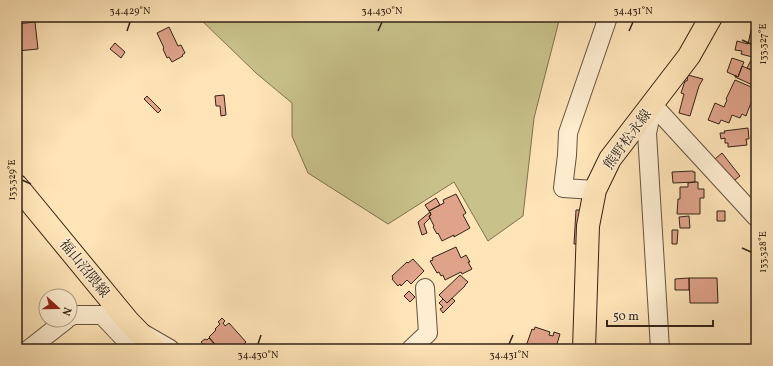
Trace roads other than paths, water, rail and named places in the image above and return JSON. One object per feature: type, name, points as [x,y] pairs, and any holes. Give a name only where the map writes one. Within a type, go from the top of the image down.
[{"type":"main road","name":"熊野松永線","points":[[584,349],[588,226],[595,190],[610,159],[653,105],[689,56],[711,17]]},
{"type":"main road","name":"福山沼隈線","points":[[17,186],[123,314],[136,340],[155,349]]},
{"type":"street","points":[[595,190],[563,188],[568,133],[608,17]]},
{"type":"street","points":[[653,105],[756,217]]},
{"type":"street","points":[[653,105],[647,133],[660,349]]},
{"type":"street","points":[[411,349],[428,333],[424,288]]},
{"type":"street","points":[[78,314],[102,315],[136,340],[170,349]]},
{"type":"street","points":[[29,349],[56,328]]}]
